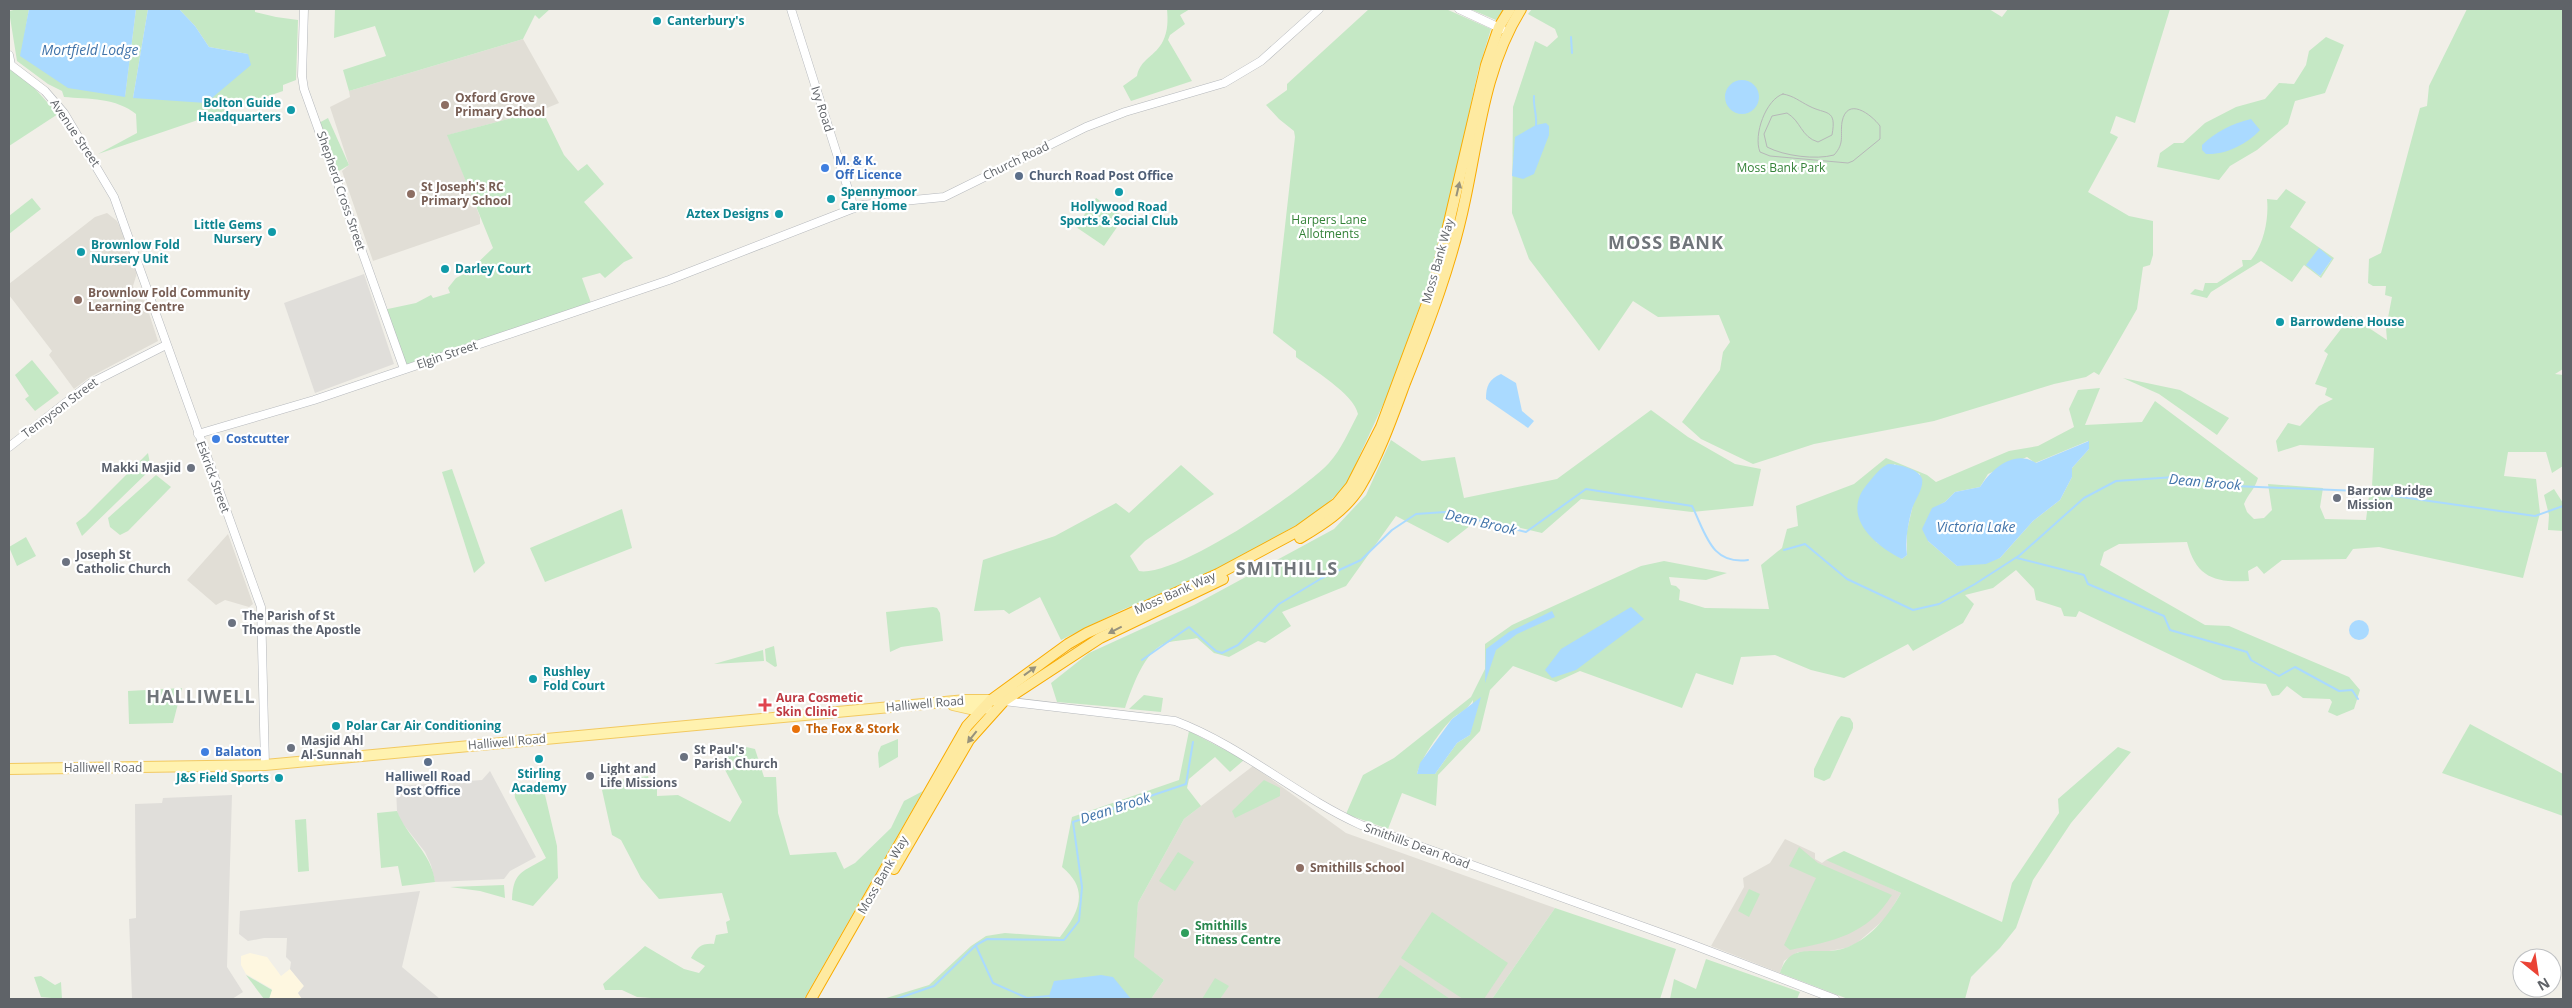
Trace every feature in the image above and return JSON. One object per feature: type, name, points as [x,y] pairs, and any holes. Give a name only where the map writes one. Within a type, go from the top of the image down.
[{"type":"highway","name":"Moss Bank Way","points":[[819,999],[957,759],[969,740],[1004,701],[1100,638],[1207,588],[1324,523],[1343,507],[1359,488],[1386,433],[1443,282],[1465,202],[1493,67],[1510,9]]},
{"type":"highway","name":"Moss Bank Way","points":[[811,999],[958,740],[991,700],[1044,660],[1087,633],[1218,574],[1298,531],[1337,503],[1351,486],[1381,427],[1435,282],[1486,65],[1503,29],[1520,9]]},
{"type":"main road","name":"Halliwell Road","points":[[9,769],[265,765],[533,739],[944,704],[966,700],[1004,701]]},
{"type":"main road","points":[[944,704],[982,710],[1004,701]]},
{"type":"street","name":"Shepherd Cross Street","points":[[304,9],[302,83],[404,369]]},
{"type":"street","name":"Ivy Road","points":[[791,9],[854,208]]},
{"type":"street","name":"Church Road","points":[[695,271],[866,204],[933,200],[944,197],[1086,127],[1125,112],[1216,86],[1261,61],[1319,9]]},
{"type":"street","points":[[1459,9],[1503,29]]},
{"type":"street","name":"Avenue Street","points":[[9,55],[11,65],[45,91],[64,113],[114,197]]},
{"type":"street","name":"Eskrick Street","points":[[114,197],[262,613],[265,765]]},
{"type":"street","name":"Elgin Street","points":[[198,434],[314,400],[695,271]]},
{"type":"street","name":"Tennyson Street","points":[[9,446],[91,383],[166,345]]},
{"type":"street","name":"Smithills Dean Road","points":[[1004,701],[1175,721],[1194,728],[1264,769],[1334,814],[1360,825],[1683,941],[1835,999]]},
{"type":"shaded area","points":[[523,39],[559,103],[542,110],[448,135],[480,217],[480,224],[373,261],[342,171],[349,165],[330,107],[350,97],[349,91]]},
{"type":"shaded area","name":"Brownlow Fold Community Learning Centre","points":[[107,213],[117,221],[121,229],[137,273],[133,286],[137,297],[145,301],[158,341],[90,377],[74,389],[49,355],[52,351],[9,295],[9,284],[95,217]]},
{"type":"shaded area","points":[[364,274],[394,364],[315,393],[284,303]]},
{"type":"shaded area","points":[[228,534],[253,604],[249,607],[225,600],[216,605],[187,580]]},
{"type":"shaded area","name":"Smithills School","points":[[1253,766],[1346,833],[1555,908],[1492,999],[1151,999],[1164,980],[1133,957],[1138,903],[1184,819]]},
{"type":"shaded area","points":[[490,771],[536,857],[510,871],[504,879],[435,882],[431,865],[425,852],[400,820],[397,811],[396,788],[398,786],[482,780]]},
{"type":"shaded area","points":[[232,795],[227,967],[243,992],[232,999],[132,999],[129,919],[136,918],[135,804],[162,803],[163,798]]},
{"type":"shaded area","points":[[1785,839],[1815,853],[1815,859],[1822,863],[1826,860],[1832,861],[1901,893],[1886,918],[1857,943],[1846,948],[1829,951],[1798,952],[1784,961],[1780,973],[1711,946],[1744,887],[1743,878],[1770,863]]},
{"type":"shaded area","points":[[420,891],[402,967],[440,999],[302,999],[298,993],[304,986],[290,969],[291,962],[286,957],[287,938],[264,938],[248,941],[239,934],[240,911]]},
{"type":"shaded area","points":[[250,953],[267,957],[281,976],[290,969],[304,986],[298,993],[302,999],[269,999],[272,989],[246,974],[241,965],[241,956]]},
{"type":"green space","points":[[29,9],[21,56],[125,96],[136,9],[148,9],[133,98],[248,54],[209,47],[195,26],[179,9],[255,9],[255,12],[298,20],[296,80],[283,85],[283,91],[98,154],[137,133],[136,114],[111,102],[64,97],[62,91],[48,84],[17,61],[9,11]]},
{"type":"green space","points":[[335,9],[550,9],[539,19],[535,15],[523,39],[349,91],[343,70],[386,56],[375,26],[334,38]]},
{"type":"green space","points":[[1167,9],[1190,9],[1180,15],[1185,24],[1170,35],[1168,40],[1192,81],[1131,101],[1123,86],[1137,76],[1141,65],[1163,41],[1167,25]]},
{"type":"green space","name":"Harpers Lane Allotments","points":[[1369,9],[1446,9],[1491,29],[1478,71],[1454,183],[1429,281],[1387,396],[1346,485],[1318,513],[1208,575],[1122,610],[1061,640],[1040,597],[1009,614],[1004,610],[974,611],[983,560],[1055,536],[1116,503],[1129,513],[1181,465],[1214,494],[1145,541],[1130,556],[1139,571],[1156,570],[1180,561],[1238,530],[1315,476],[1329,463],[1345,440],[1358,414],[1355,406],[1341,390],[1296,357],[1296,351],[1273,333],[1295,137],[1294,131],[1266,105],[1287,90],[1287,84]]},
{"type":"green space","points":[[1470,9],[1504,9],[1496,20]]},
{"type":"green space","name":"Moss Bank Park","points":[[1532,9],[1989,9],[2002,17],[2008,9],[2170,9],[2135,123],[2116,116],[2110,133],[2118,137],[2088,192],[2129,216],[2153,221],[2153,255],[2150,265],[2143,267],[2137,309],[2099,375],[2094,372],[2086,377],[2054,384],[1934,421],[1814,444],[1753,464],[1701,439],[1682,422],[1720,370],[1723,352],[1730,342],[1719,315],[1658,317],[1633,301],[1599,351],[1529,259],[1512,213],[1513,107],[1535,41],[1547,47],[1558,37],[1555,29],[1528,14]]},
{"type":"green space","points":[[2467,9],[2563,9],[2563,369],[2555,374],[2563,375],[2563,466],[2552,473],[2546,452],[2508,452],[2504,476],[2536,479],[2540,513],[2523,578],[2379,547],[2353,549],[2346,559],[2282,560],[2264,574],[2257,566],[2248,571],[2249,581],[2226,581],[2208,575],[2196,563],[2187,542],[2119,544],[2104,552],[2100,565],[2205,625],[2229,626],[2349,677],[2360,690],[2354,709],[2337,716],[2328,712],[2332,702],[2330,699],[2303,698],[2287,686],[2279,695],[2272,696],[2266,684],[2223,680],[2079,611],[2076,617],[2064,616],[2061,608],[2036,600],[2034,589],[2016,570],[1993,588],[1965,595],[1974,604],[1963,623],[1913,651],[1908,644],[1844,678],[1811,670],[1775,655],[1741,657],[1733,685],[1696,673],[1682,708],[1580,671],[1556,682],[1513,666],[1490,690],[1480,731],[1438,775],[1436,806],[1402,793],[1388,829],[1346,814],[1363,775],[1394,758],[1471,697],[1485,669],[1485,644],[1512,625],[1641,566],[1664,561],[1727,573],[1706,580],[1669,577],[1671,585],[1676,586],[1680,590],[1679,600],[1705,608],[1769,609],[1761,565],[1782,548],[1787,529],[1798,526],[1796,506],[1854,484],[1886,458],[1927,475],[1936,482],[2009,451],[2038,446],[2074,427],[2069,409],[2078,390],[2100,388],[2085,425],[2142,422],[2155,401],[2258,478],[2244,504],[2247,512],[2254,519],[2264,518],[2272,510],[2268,484],[2323,488],[2320,507],[2325,519],[2366,520],[2369,496],[2422,498],[2423,485],[2372,487],[2374,448],[2300,445],[2278,452],[2276,441],[2288,423],[2300,426],[2319,406],[2333,399],[2325,395],[2327,388],[2315,384],[2328,354],[2324,351],[2351,316],[2387,340],[2386,328],[2392,297],[2385,295],[2386,286],[2373,286],[2368,283],[2369,259],[2381,253],[2420,108],[2427,106],[2429,86]],"holes":[[[2088,441],[2089,449],[2072,468],[2072,477],[2060,500],[2033,521],[2000,558],[1957,566],[1928,541],[1932,509],[1945,502],[1955,492],[1980,487],[1988,474],[2027,457],[2035,463]],[[1894,464],[1920,474],[1907,531],[1907,555],[1902,559],[1876,542]],[[1473,700],[1470,735],[1457,743],[1435,774],[1417,774],[1432,744],[1443,729]]]},
{"type":"green space","points":[[2326,37],[2344,45],[2325,93],[2295,101],[2288,124],[2257,150],[2230,166],[2219,180],[2157,167],[2160,153],[2174,143],[2183,143],[2205,123],[2236,107],[2265,99],[2279,83],[2294,84],[2306,65],[2309,51]]},
{"type":"green space","points":[[9,69],[28,81],[58,114],[9,146]]},
{"type":"green space","points":[[542,110],[564,155],[578,171],[587,164],[604,184],[584,202],[633,258],[624,262],[605,278],[600,273],[582,278],[591,303],[404,369],[383,310],[416,303],[431,295],[433,298],[450,293],[448,288],[456,278],[468,272],[493,248],[447,135]]},
{"type":"green space","points":[[328,118],[349,165],[334,174],[317,124]]},
{"type":"green space","points":[[2286,189],[2306,202],[2290,227],[2334,258],[2321,278],[2304,265],[2292,282],[2261,261],[2211,292],[2207,298],[2190,294],[2195,289],[2203,291],[2205,283],[2217,283],[2243,266],[2242,260],[2251,260],[2256,254],[2265,231],[2267,199],[2277,200]],"holes":[[[2332,259],[2320,276],[2307,265]]]},
{"type":"green space","points":[[32,198],[41,209],[9,234],[9,216]]},
{"type":"green space","points":[[1096,198],[1124,217],[1104,246],[1076,227]]},
{"type":"green space","points":[[32,360],[59,393],[35,411],[25,399],[29,396],[15,375]]},
{"type":"green space","points":[[2123,378],[2180,390],[2229,418],[2217,435],[2159,394]]},
{"type":"green space","points":[[1651,410],[1688,437],[1735,464],[1761,469],[1753,506],[1692,512],[1581,499],[1542,533],[1480,518],[1448,543],[1396,516],[1346,586],[1282,612],[1291,626],[1265,643],[1258,641],[1229,657],[1214,653],[1197,638],[1166,643],[1158,647],[1145,662],[1135,681],[1125,708],[1057,702],[1051,683],[1089,653],[1194,605],[1334,529],[1366,495],[1391,440],[1422,461],[1455,457],[1464,498],[1557,479]]},
{"type":"green space","points":[[148,453],[151,469],[82,536],[76,523]]},
{"type":"green space","points":[[452,469],[485,563],[474,573],[442,472]]},
{"type":"green space","points":[[156,475],[171,487],[128,531],[120,535],[110,527],[108,518]]},
{"type":"green space","points":[[2554,489],[2563,503],[2563,531],[2548,530],[2549,515],[2544,495]]},
{"type":"green space","points":[[622,509],[632,548],[545,582],[530,548]]},
{"type":"green space","points":[[26,537],[36,556],[17,566],[9,547]]},
{"type":"green space","points":[[937,608],[940,613],[943,641],[901,647],[890,652],[886,612]]},
{"type":"green space","points":[[774,646],[777,666],[775,667],[766,661],[765,649]]},
{"type":"green space","points":[[763,650],[764,661],[714,664]]},
{"type":"green space","points":[[182,688],[173,723],[129,724],[128,691]]},
{"type":"green space","points":[[1144,695],[1163,698],[1161,712],[1129,709]]},
{"type":"green space","points":[[1841,716],[1850,718],[1853,728],[1830,778],[1824,781],[1814,777],[1814,769]]},
{"type":"green space","points":[[2470,724],[2563,774],[2563,816],[2442,773]]},
{"type":"green space","points":[[1189,731],[1244,760],[1230,772],[1215,757],[1189,779],[1187,788],[1201,806],[1184,819],[1138,903],[1134,957],[1164,980],[1151,999],[883,999],[929,985],[971,946],[986,936],[1005,933],[1060,937],[1072,919],[1079,901],[1076,884],[1062,867],[1072,817],[1179,780]]},
{"type":"green space","points":[[898,739],[898,757],[879,768],[878,753],[881,746]]},
{"type":"green space","points":[[742,746],[755,749],[764,777],[776,777],[778,813],[790,855],[836,852],[844,869],[855,863],[891,828],[904,801],[923,791],[804,999],[665,999],[637,997],[622,990],[605,990],[603,984],[645,946],[684,969],[699,973],[705,966],[691,958],[693,954],[703,945],[714,944],[716,935],[728,933],[726,922],[730,920],[722,893],[659,899],[641,878],[621,840],[612,835],[602,790],[606,788],[604,782],[648,776],[652,787],[657,789],[657,796],[678,795],[730,822],[742,802],[724,768],[728,756]]},
{"type":"green space","points":[[2118,747],[2131,752],[2071,823],[2033,880],[2016,928],[2000,948],[1971,977],[1965,999],[1848,999],[1780,973],[1791,955],[1808,951],[1838,950],[1848,947],[1865,937],[1891,910],[1901,893],[1826,860],[1844,851],[2002,922],[2012,883],[2059,813],[2058,799]]},
{"type":"green space","points":[[1264,780],[1280,788],[1280,796],[1235,818],[1232,811]]},
{"type":"green space","points":[[542,782],[557,846],[558,878],[533,906],[512,900],[513,890],[517,877],[521,873],[546,858],[515,798],[514,788]]},
{"type":"green space","points":[[397,811],[429,862],[435,882],[402,886],[398,866],[381,868],[377,813]]},
{"type":"green space","points":[[306,819],[309,871],[298,872],[295,820]]},
{"type":"green space","points":[[1799,847],[1818,863],[1892,895],[1872,919],[1860,928],[1835,939],[1790,950],[1784,945],[1816,878],[1789,866]]},
{"type":"green space","points":[[1178,852],[1194,862],[1175,891],[1159,881]]},
{"type":"green space","points":[[504,885],[505,898],[480,891],[450,887]]},
{"type":"green space","points":[[1749,889],[1760,894],[1749,917],[1738,911]]},
{"type":"green space","points":[[1555,908],[1676,949],[1660,999],[1492,999]]},
{"type":"green space","points":[[1432,912],[1508,963],[1484,999],[1463,999],[1401,958]]},
{"type":"green space","points":[[1706,959],[1800,992],[1797,999],[1670,999],[1674,979],[1696,989]]},
{"type":"green space","points":[[1400,965],[1450,999],[1377,999]]},
{"type":"green space","points":[[246,975],[272,990],[269,999],[264,999]]},
{"type":"green space","points":[[41,976],[55,985],[61,982],[62,999],[41,997],[34,977]]},
{"type":"green space","points":[[1215,978],[1229,986],[1220,999],[1202,999]]},
{"type":"water","name":"Mortfield Lodge","points":[[29,9],[136,9],[125,97],[68,88],[20,56]]},
{"type":"water","name":"Mortfield Lodge","points":[[148,9],[179,9],[195,26],[209,47],[248,54],[251,65],[206,103],[133,98]]},
{"type":"water","points":[[1742,80],[1754,85],[1759,97],[1754,109],[1742,114],[1730,109],[1725,97],[1730,85]]},
{"type":"water","points":[[2251,119],[2260,130],[2249,140],[2236,148],[2221,153],[2206,154],[2202,150],[2202,145],[2219,132],[2237,123]]},
{"type":"water","points":[[1546,123],[1549,126],[1549,135],[1534,174],[1523,179],[1512,176],[1515,137],[1536,125]]},
{"type":"water","points":[[2319,248],[2332,259],[2320,276],[2306,265]]},
{"type":"water","points":[[1501,374],[1516,383],[1522,411],[1534,421],[1528,428],[1486,399],[1489,383]]},
{"type":"water","name":"Victoria Lake","points":[[2089,441],[2089,449],[2072,468],[2072,477],[2060,500],[2033,521],[2000,558],[1986,564],[1957,566],[1928,541],[1922,529],[1932,508],[1945,502],[1955,492],[1980,487],[1997,467],[2012,459],[2028,459],[2036,463]]},
{"type":"water","points":[[1888,464],[1913,470],[1922,479],[1922,486],[1909,520],[1907,555],[1902,559],[1871,537],[1863,527],[1857,506],[1861,494],[1869,482]]},
{"type":"water","points":[[1631,607],[1644,619],[1576,670],[1552,678],[1545,670],[1561,649]]},
{"type":"water","points":[[1552,611],[1555,617],[1517,634],[1496,650],[1485,683],[1486,649],[1509,632]]},
{"type":"water","points":[[2359,620],[2366,623],[2369,630],[2366,637],[2359,640],[2352,637],[2349,630],[2352,623]]},
{"type":"water","points":[[1481,697],[1470,735],[1457,743],[1435,774],[1417,774],[1420,763],[1452,719]]},
{"type":"water","points":[[1101,975],[1113,977],[1131,999],[1050,999],[1049,996],[1054,981]]},
{"type":"waterway","points":[[1571,37],[1572,53]]},
{"type":"waterway","points":[[1534,96],[1536,125]]},
{"type":"waterway","name":"Dean Brook","points":[[1784,550],[1805,544],[1847,579],[1913,610],[1939,604],[1975,584],[2020,555],[2084,498],[2116,481],[2175,477],[2235,486],[2359,491],[2535,516],[2563,506]]},
{"type":"waterway","name":"Dean Brook","points":[[1142,660],[1189,627],[1216,651],[1222,653],[1238,645],[1279,604],[1322,578],[1361,560],[1392,530],[1416,514],[1445,512],[1526,532],[1586,489],[1692,506],[1706,537],[1718,552],[1726,558],[1748,560]]},
{"type":"waterway","points":[[2017,558],[2084,575],[2088,584],[2164,616],[2170,630],[2247,652],[2251,660],[2279,676],[2295,667],[2339,691],[2352,690],[2358,699]]},
{"type":"waterway","name":"Dean Brook","points":[[896,999],[934,986],[976,945],[987,939],[1064,940],[1079,921],[1082,887],[1073,822],[1186,784],[1193,742]]},
{"type":"waterway","points":[[976,946],[993,983],[1027,998],[1049,996]]},
{"type":"tram line","points":[[1783,94],[1829,114],[1833,120],[1832,135],[1818,142],[1812,140],[1804,133],[1792,116],[1787,113],[1772,116],[1764,134],[1767,147],[1782,153],[1800,156],[1818,157],[1834,155],[1840,147],[1842,122],[1845,114],[1849,110],[1854,109],[1860,110],[1876,121],[1880,126],[1880,139],[1848,163],[1770,156],[1760,152],[1758,136],[1762,119],[1771,103],[1783,94]]},
{"type":"place","name":"Canterbury's","points":[[657,21]]},
{"type":"place","name":"Oxford Grove Primary School","points":[[445,105]]},
{"type":"place","name":"Bolton Guide Headquarters","points":[[291,110]]},
{"type":"place","name":"M. & K. Off Licence","points":[[825,168]]},
{"type":"place","name":"Church Road Post Office","points":[[1019,176]]},
{"type":"place","name":"Hollywood Road Sports & Social Club","points":[[1119,192]]},
{"type":"place","name":"St Joseph's RC Primary School","points":[[411,194]]},
{"type":"place","name":"Spennymoor Care Home","points":[[831,199]]},
{"type":"place","name":"Aztex Designs","points":[[779,214]]},
{"type":"place","name":"Little Gems Nursery","points":[[272,232]]},
{"type":"place","name":"Brownlow Fold Nursery Unit","points":[[81,252]]},
{"type":"place","name":"Darley Court","points":[[445,269]]},
{"type":"place","name":"Brownlow Fold Community Learning Centre","points":[[78,300]]},
{"type":"place","name":"Barrowdene House","points":[[2280,322]]},
{"type":"place","name":"Costcutter","points":[[216,439]]},
{"type":"place","name":"Makki Masjid","points":[[191,468]]},
{"type":"place","name":"Barrow Bridge Mission","points":[[2337,498]]},
{"type":"place","name":"Joseph St Catholic Church","points":[[66,562]]},
{"type":"place","name":"The Parish of St Thomas the Apostle","points":[[232,623]]},
{"type":"place","name":"Rushley Fold Court","points":[[533,679]]},
{"type":"place","name":"Aura Cosmetic Skin Clinic","points":[[765,705]]},
{"type":"place","name":"Polar Car Air Conditioning","points":[[336,726]]},
{"type":"place","name":"The Fox & Stork","points":[[796,729]]},
{"type":"place","name":"Masjid Ahl Al-Sunnah","points":[[291,748]]},
{"type":"place","name":"Balaton","points":[[205,752]]},
{"type":"place","name":"St Paul's Parish Church","points":[[684,757]]},
{"type":"place","name":"Stirling Academy","points":[[539,759]]},
{"type":"place","name":"Halliwell Road Post Office","points":[[428,762]]},
{"type":"place","name":"Light and Life Missions","points":[[590,776]]},
{"type":"place","name":"J&S Field Sports","points":[[279,778]]},
{"type":"place","name":"Smithills School","points":[[1300,868]]},
{"type":"place","name":"Smithills Fitness Centre","points":[[1185,933]]},
{"type":"district","name":"MOSS BANK","points":[[1666,243]]},
{"type":"district","name":"SMITHILLS","points":[[1287,569]]},
{"type":"district","name":"HALLIWELL","points":[[201,697]]}]
